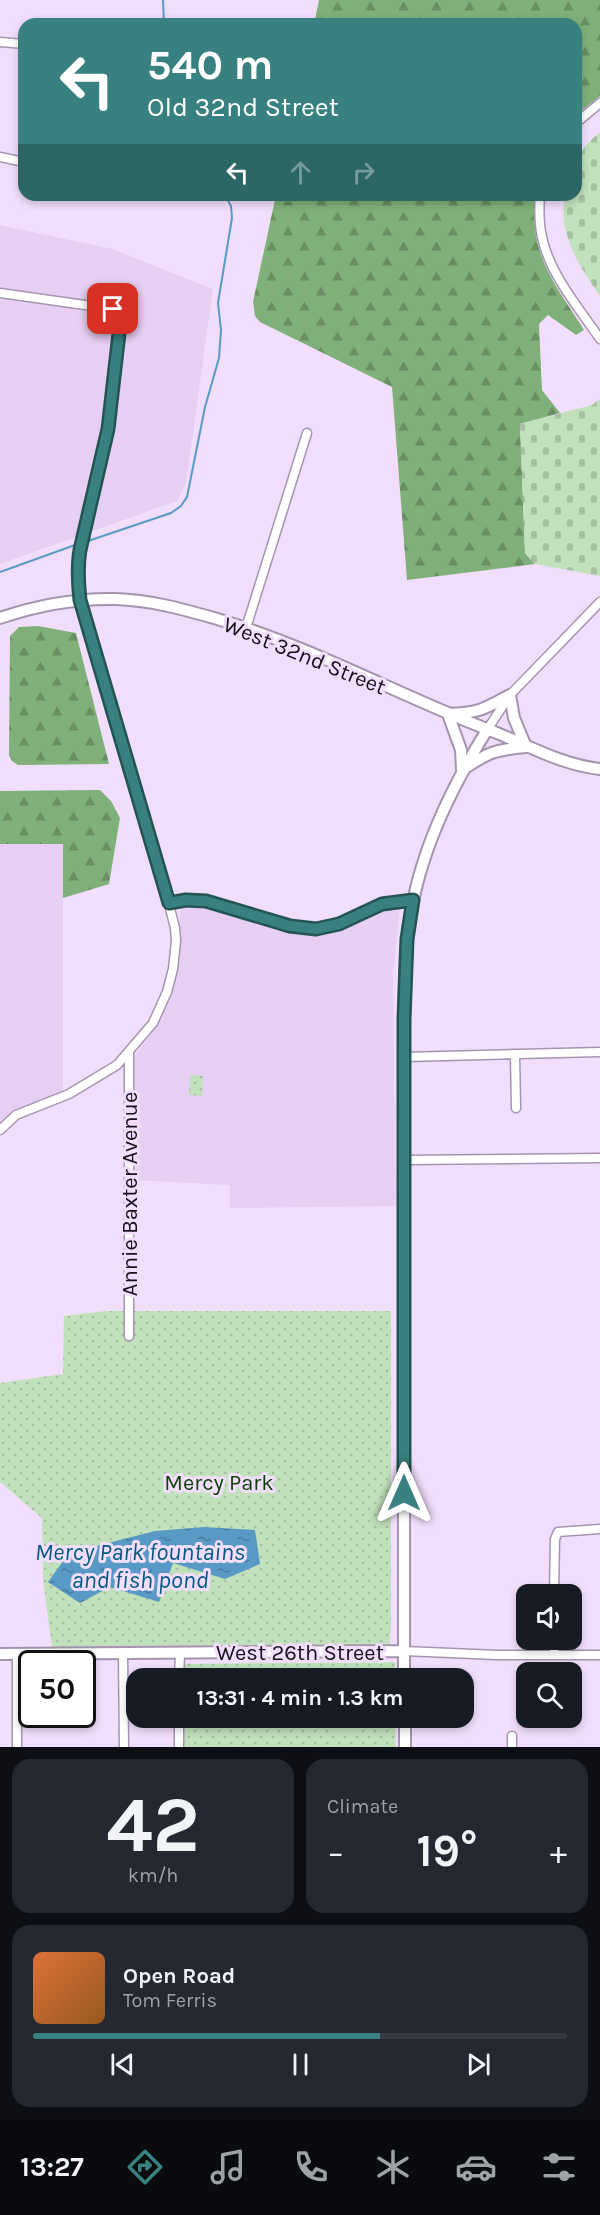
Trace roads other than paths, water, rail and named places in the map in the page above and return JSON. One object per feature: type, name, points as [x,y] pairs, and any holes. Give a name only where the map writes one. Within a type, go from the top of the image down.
[{"type":"main road","name":"West 32nd Street","points":[[0,618],[38,607],[80,600],[116,599],[159,604],[246,628],[340,664],[526,747],[585,767],[600,769]]},
{"type":"main road","points":[[510,695],[514,718],[526,747],[497,749],[462,770],[461,750],[448,714],[468,714],[484,710],[510,695]]},
{"type":"main road","points":[[404,1668],[406,958],[413,900],[432,833],[462,770],[487,730]]},
{"type":"main road","name":"West 26th Street","points":[[0,1654],[404,1652]]},
{"type":"main road","points":[[405,1728],[405,1747]]},
{"type":"street","points":[[0,42],[18,44]]},
{"type":"street","points":[[582,118],[600,103]]},
{"type":"street","points":[[0,157],[18,161]]},
{"type":"street","points":[[540,201],[542,237],[548,258],[563,285],[600,339]]},
{"type":"street","points":[[0,293],[113,309],[119,311],[121,316],[108,429],[78,564],[80,600],[169,903],[176,941],[173,969],[167,992],[153,1023],[117,1065],[69,1094],[16,1115],[0,1130]]},
{"type":"street","points":[[246,628],[308,434]]},
{"type":"street","points":[[487,730],[510,695],[600,602]]},
{"type":"street","points":[[169,903],[186,900],[206,901],[290,926],[316,929],[339,924],[382,904],[413,900]]},
{"type":"street","name":"Annie Baxter Avenue","points":[[129,1052],[129,1336]]},
{"type":"street","points":[[405,1057],[600,1052]]},
{"type":"street","points":[[515,1054],[516,1108]]},
{"type":"street","points":[[405,1161],[600,1158]]},
{"type":"street","points":[[555,1584],[555,1539],[558,1532],[600,1529]]},
{"type":"street","points":[[554,1650],[554,1655]]},
{"type":"street","name":"West 26th Street","points":[[404,1652],[600,1655]]},
{"type":"street","points":[[123,1653],[124,1747]]},
{"type":"street","points":[[179,1668],[180,1653]]},
{"type":"street","points":[[17,1654],[17,1747]]},
{"type":"street","points":[[179,1728],[179,1747]]},
{"type":"street","points":[[512,1736],[512,1747]]},
{"type":"water","name":"Mercy Park fountains and fish pond","points":[[204,1527],[255,1530],[260,1564],[225,1579],[173,1563],[159,1602],[110,1587],[80,1603],[48,1582],[69,1553],[155,1531]]},
{"type":"waterway","points":[[163,0],[164,18]]},
{"type":"waterway","points":[[88,541],[171,513],[181,506],[187,497],[205,407],[219,358],[221,330],[218,303],[232,218],[228,201]]},
{"type":"waterway","points":[[0,572],[75,545]]},
{"type":"park label","name":"Mercy Park","points":[[219,1482]]}]
